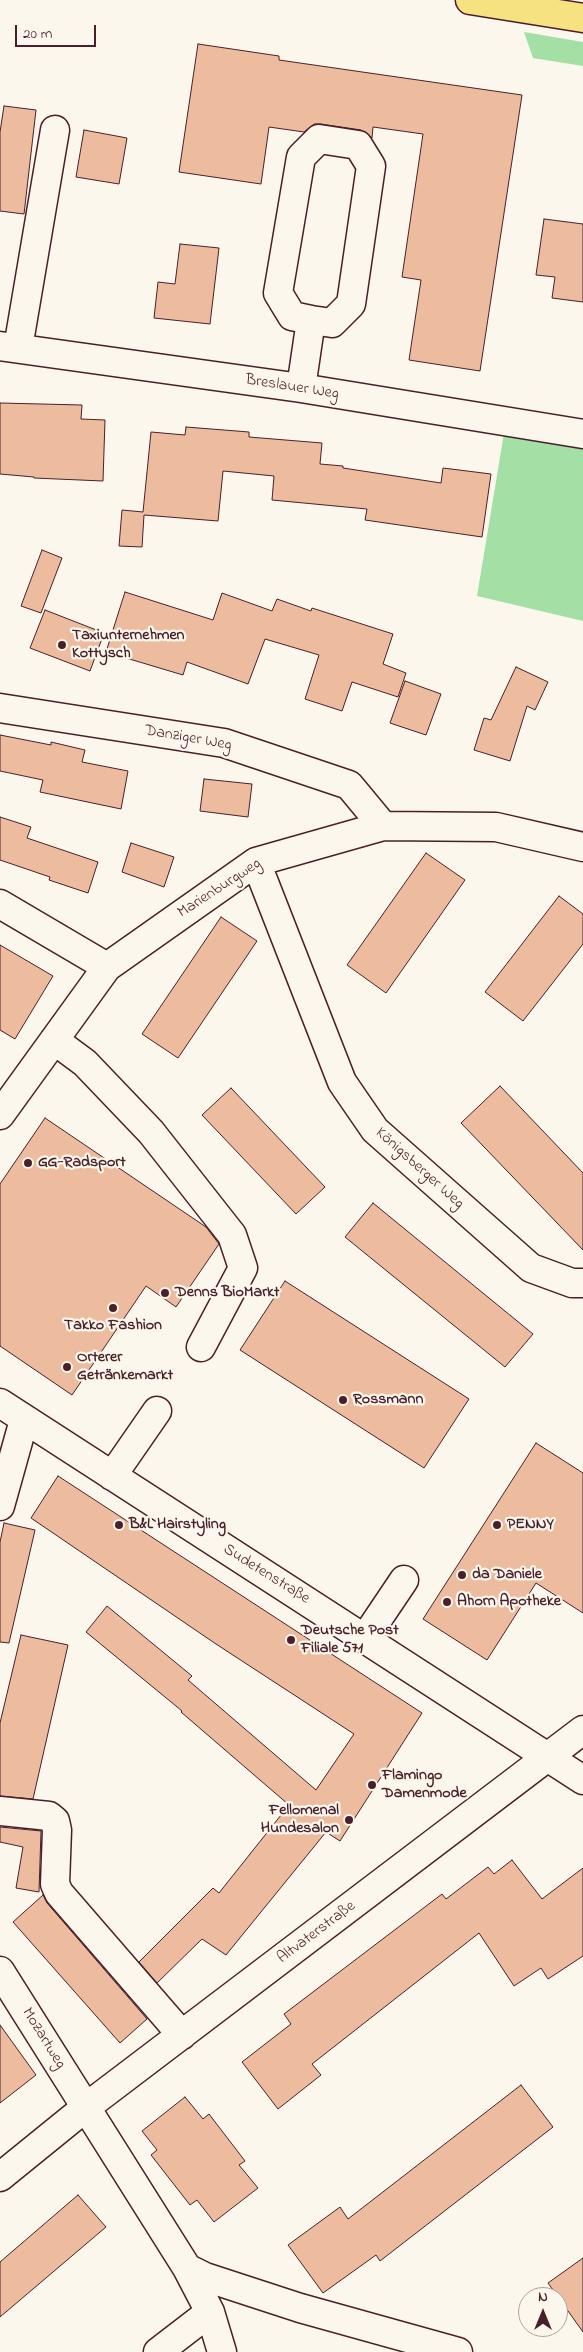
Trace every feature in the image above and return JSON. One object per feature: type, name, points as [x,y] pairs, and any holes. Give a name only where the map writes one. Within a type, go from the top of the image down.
[{"type":"main road","points":[[470,0],[583,18]]},
{"type":"street","points":[[9,347],[56,130]]},
{"type":"street","points":[[319,140],[358,145],[370,166],[351,304],[332,323],[311,320],[292,316],[278,293],[301,157],[319,140]]},
{"type":"street","points":[[301,388],[311,320]]},
{"type":"street","name":"Breslauer Weg","points":[[9,347],[301,388],[583,434]]},
{"type":"street","name":"Danziger Weg","points":[[0,708],[224,743],[349,785],[383,826]]},
{"type":"street","name":"Marienburgweg","points":[[0,1115],[107,967],[256,862],[383,826],[496,827],[583,847]]},
{"type":"street","name":"Königsberger Weg","points":[[256,862],[342,1082],[374,1130],[531,1268],[572,1283],[583,1282]]},
{"type":"street","points":[[0,904],[107,967]]},
{"type":"street","points":[[54,1040],[86,1063],[151,1132],[232,1235],[243,1268],[201,1346]]},
{"type":"street","name":"Sudetenstraße","points":[[0,1403],[583,1780]]},
{"type":"street","points":[[112,1476],[157,1411]]},
{"type":"street","points":[[0,1506],[24,1420]]},
{"type":"street","points":[[365,1638],[404,1580]]},
{"type":"street","points":[[548,1759],[583,1730]]},
{"type":"street","name":"Altvaterstraße","points":[[0,2177],[85,2108],[182,2034],[548,1759]]},
{"type":"street","points":[[0,1811],[49,1816],[55,1821],[57,1830],[56,1884],[59,1892],[182,2034]]},
{"type":"street","name":"Mozartweg","points":[[0,1971],[85,2108]]},
{"type":"street","points":[[85,2108],[187,2268],[210,2312],[222,2352]]},
{"type":"street","points":[[187,2268],[205,2277],[300,2308],[458,2352]]},
{"type":"street","points":[[158,2352],[210,2312]]},
{"type":"green space","points":[[524,32],[583,42],[583,66],[533,58]]},
{"type":"green space","points":[[504,433],[583,445],[583,621],[477,596]]},
{"type":"building","points":[[198,44],[279,56],[279,60],[522,95],[480,371],[409,360],[421,280],[402,277],[423,134],[373,127],[372,138],[361,130],[321,124],[314,124],[304,132],[269,127],[261,184],[179,172]]},
{"type":"building","points":[[4,106],[36,110],[24,214],[0,211],[0,132]]},
{"type":"building","points":[[84,130],[127,138],[119,184],[76,177]]},
{"type":"building","points":[[544,219],[583,224],[583,302],[552,298],[555,277],[536,275]]},
{"type":"building","points":[[180,244],[219,248],[210,324],[154,318],[158,282],[175,284]]},
{"type":"building","points":[[0,403],[82,405],[81,419],[105,420],[103,481],[34,478],[0,474]]},
{"type":"building","points":[[186,427],[249,432],[249,437],[322,443],[320,464],[343,466],[343,468],[441,483],[443,468],[491,474],[482,537],[365,520],[367,509],[272,500],[274,476],[223,471],[218,521],[144,515],[142,547],[119,546],[122,510],[143,512],[151,432],[185,435]]},
{"type":"building","points":[[42,550],[62,558],[41,613],[21,606]]},
{"type":"building","points":[[125,592],[213,620],[222,593],[272,611],[277,599],[311,611],[312,608],[393,634],[383,664],[406,673],[398,697],[352,682],[342,711],[305,699],[319,655],[265,639],[248,684],[187,662],[183,675],[106,652]]},
{"type":"building","points":[[45,610],[104,633],[90,671],[30,648]]},
{"type":"building","points":[[516,667],[548,682],[535,710],[527,706],[510,761],[474,750],[484,718],[491,720]]},
{"type":"building","points":[[405,681],[441,694],[426,735],[390,723]]},
{"type":"building","points":[[0,735],[51,745],[51,742],[85,750],[82,762],[128,771],[121,809],[40,792],[43,780],[0,771]]},
{"type":"building","points":[[204,779],[252,784],[248,817],[200,811]]},
{"type":"building","points":[[0,817],[31,827],[27,838],[98,862],[88,893],[49,880],[50,877],[0,860]]},
{"type":"building","points":[[131,843],[174,857],[164,887],[122,872]]},
{"type":"building","points":[[426,853],[465,880],[386,993],[347,965]]},
{"type":"building","points":[[559,896],[583,914],[583,944],[523,1021],[485,992]]},
{"type":"building","points":[[221,917],[257,941],[178,1058],[142,1034]]},
{"type":"building","points":[[0,945],[53,976],[15,1039],[0,1030]]},
{"type":"building","points":[[500,1086],[583,1173],[583,1250],[461,1123]]},
{"type":"building","points":[[231,1088],[325,1187],[296,1214],[202,1115]]},
{"type":"building","points":[[45,1118],[206,1227],[219,1244],[176,1307],[146,1286],[72,1395],[0,1346],[0,1184]]},
{"type":"building","points":[[373,1203],[533,1334],[505,1367],[345,1237]]},
{"type":"building","points":[[285,1281],[469,1399],[424,1468],[240,1350]]},
{"type":"building","points":[[536,1443],[583,1473],[583,1613],[536,1583],[487,1660],[423,1619]]},
{"type":"building","points":[[58,1476],[422,1713],[340,1841],[326,1832],[226,1955],[202,1939],[157,1983],[139,1962],[213,1888],[219,1893],[289,1805],[182,1711],[86,1632],[107,1606],[192,1676],[188,1680],[316,1790],[354,1734],[216,1644],[31,1518]]},
{"type":"building","points":[[4,1523],[35,1530],[9,1643],[0,1642],[0,1542]]},
{"type":"building","points":[[21,1635],[68,1645],[33,1799],[0,1796],[0,1723]]},
{"type":"building","points":[[0,1827],[41,1831],[39,1892],[16,1888],[23,1847],[0,1842]]},
{"type":"building","points":[[512,1860],[542,1899],[583,1868],[583,1956],[548,1979],[541,1968],[514,1986],[479,1933],[312,2064],[321,2075],[278,2109],[242,2062],[291,2024],[284,2014],[442,1894],[446,1899],[488,1867],[494,1874]]},
{"type":"building","points":[[43,1895],[47,1903],[147,2019],[120,2043],[13,1922]]},
{"type":"building","points":[[0,2025],[36,2075],[0,2103]]},
{"type":"building","points":[[521,2085],[553,2127],[380,2261],[376,2255],[323,2293],[288,2245],[340,2207],[348,2219]]},
{"type":"building","points":[[185,2097],[203,2119],[209,2114],[245,2161],[239,2165],[258,2188],[214,2222],[197,2200],[190,2205],[151,2155],[157,2150],[142,2131]]},
{"type":"building","points":[[78,2195],[106,2227],[0,2317],[0,2262]]},
{"type":"building","points":[[583,2258],[583,2332],[568,2311],[568,2287],[551,2287],[548,2283]]},
{"type":"place","name":"Taxiunternehmen Kottysch","points":[[62,645]]},
{"type":"place","name":"GG-Radsport","points":[[28,1163]]},
{"type":"place","name":"Denns BioMarkt","points":[[165,1293]]},
{"type":"place","name":"Takko Fashion","points":[[113,1308]]},
{"type":"place","name":"Orterer Getränkemarkt","points":[[67,1367]]},
{"type":"place","name":"Rossmann","points":[[343,1400]]},
{"type":"place","name":"B&L Hairstyling","points":[[119,1525]]},
{"type":"place","name":"PENNY","points":[[497,1525]]},
{"type":"place","name":"da Daniele","points":[[462,1575]]},
{"type":"place","name":"Ahorn Apotheke","points":[[447,1602]]},
{"type":"place","name":"Deutsche Post Filiale 571","points":[[291,1640]]},
{"type":"place","name":"Flamingo Damenmode","points":[[372,1785]]},
{"type":"place","name":"Fellomenal Hundesalon","points":[[349,1820]]}]
